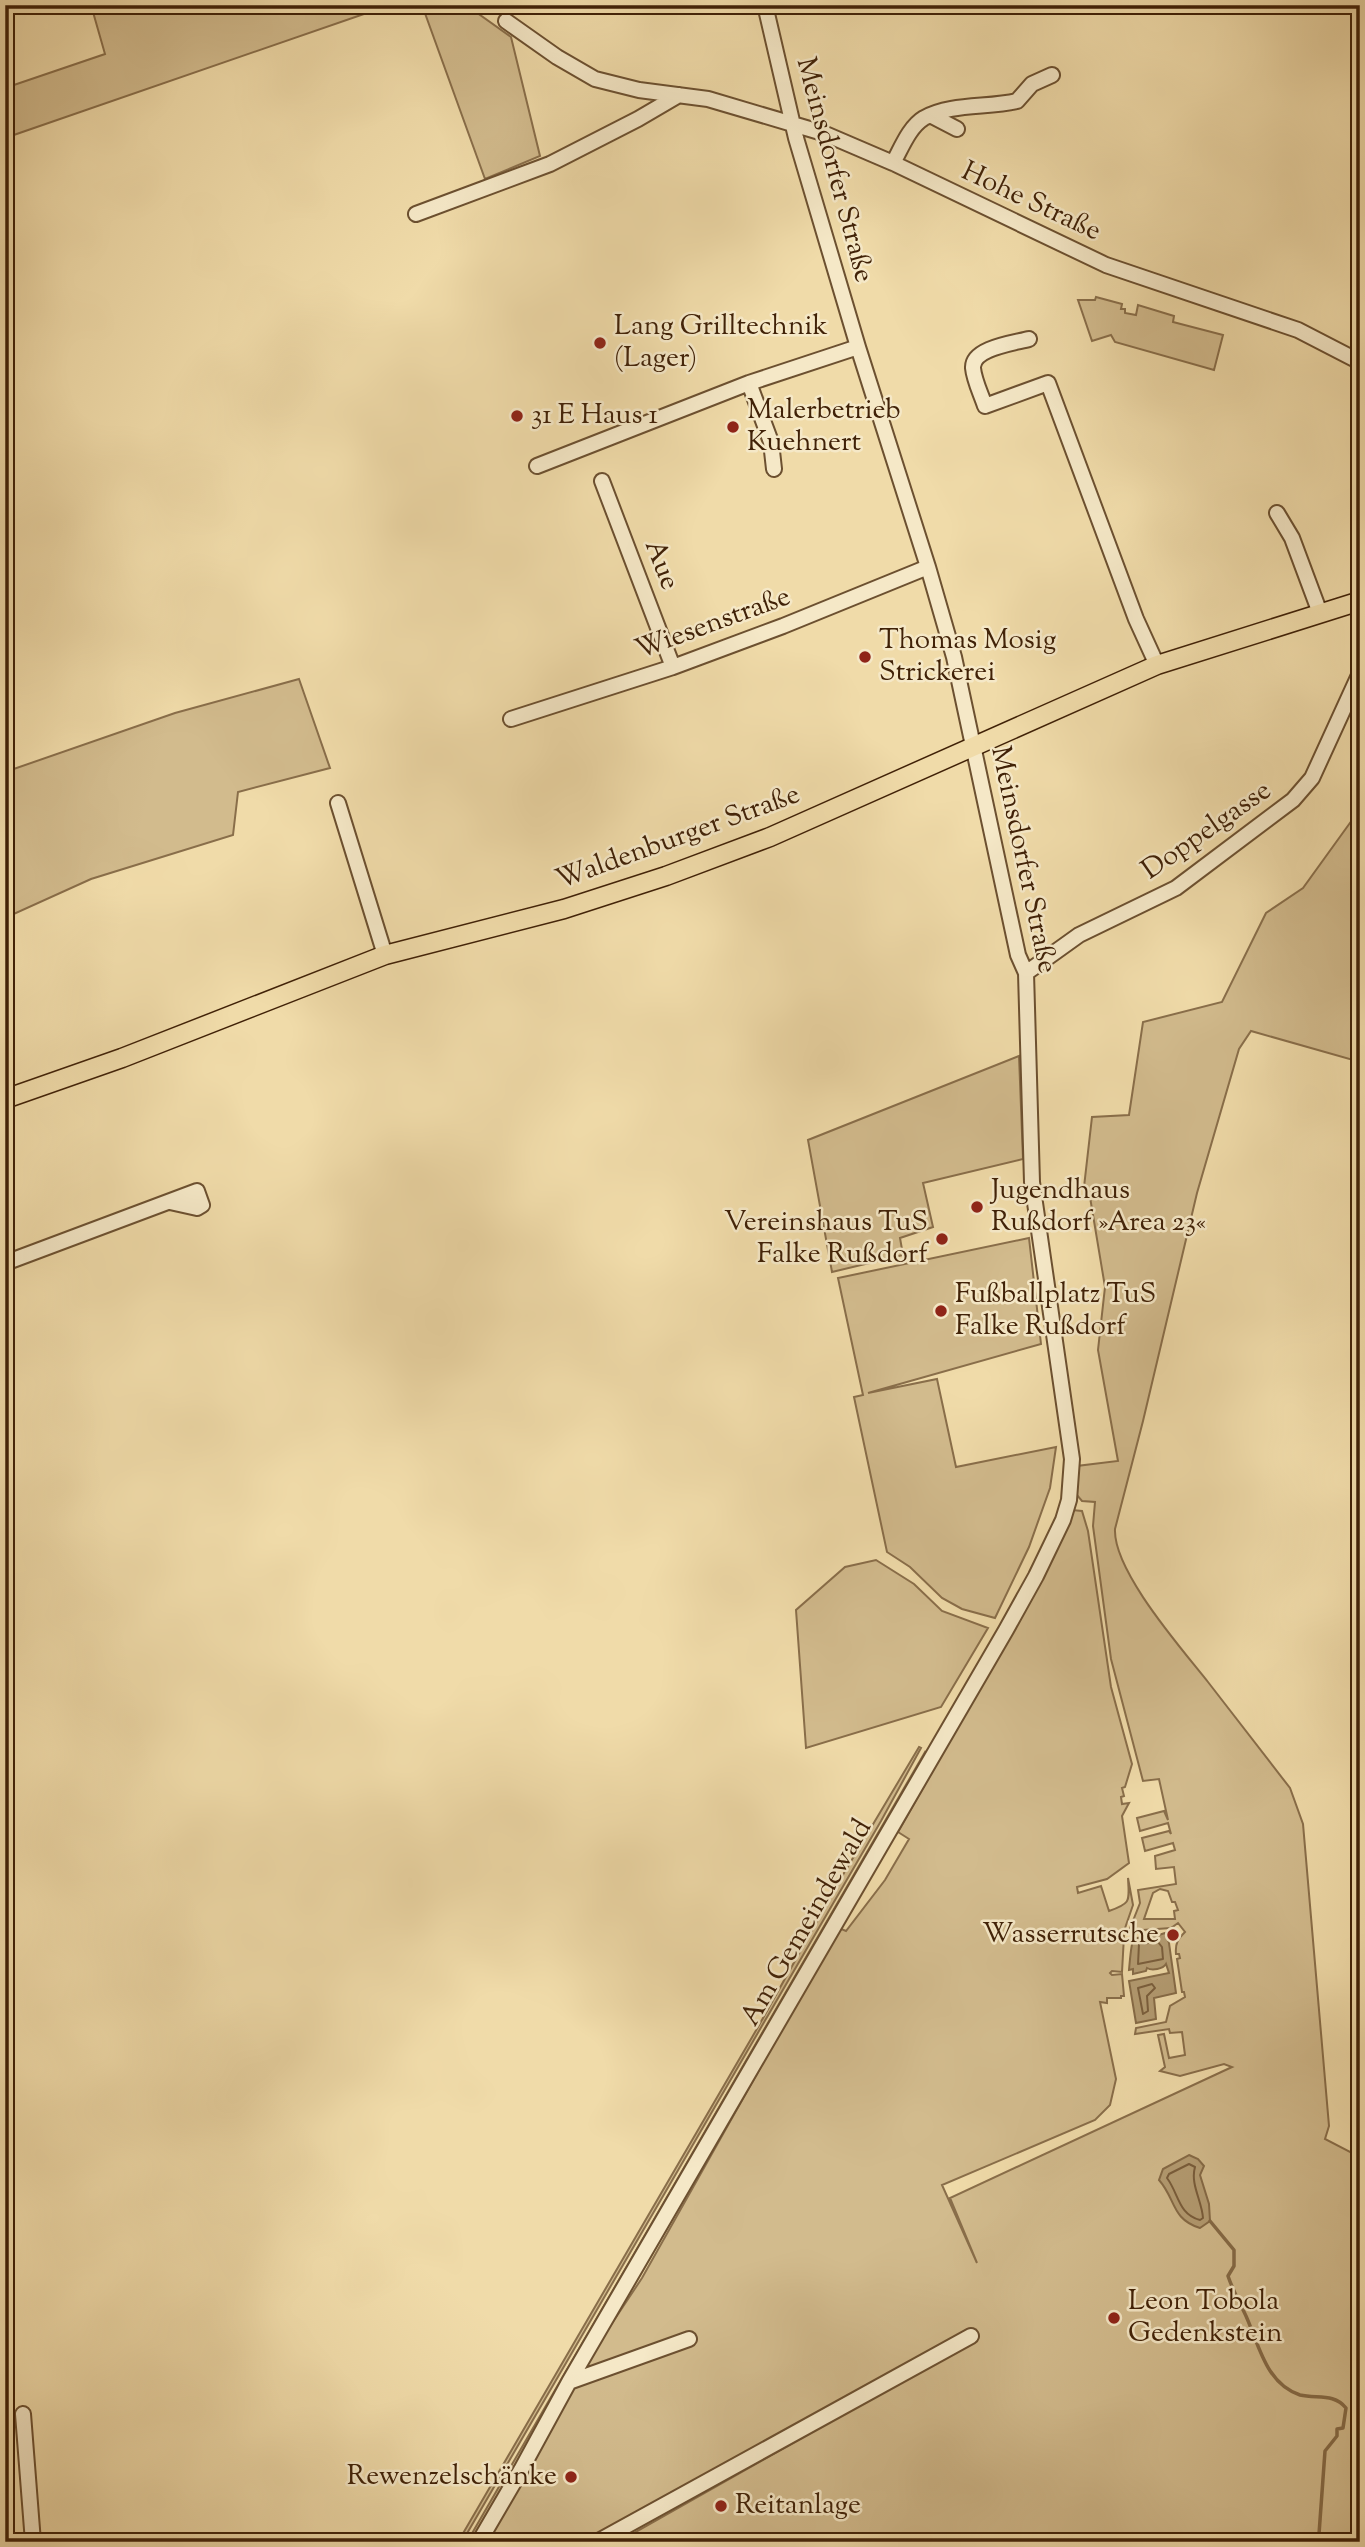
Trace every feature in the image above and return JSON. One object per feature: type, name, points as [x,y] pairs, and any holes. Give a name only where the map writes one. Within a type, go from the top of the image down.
[{"type":"main road","name":"Waldenburger Straße","points":[[5,1099],[122,1058],[384,955],[564,909],[666,876],[770,837],[1157,665],[1360,601]]},
{"type":"street","name":"Meinsdorfer Straße","points":[[765,5],[794,124],[858,347],[954,657],[1018,955],[1026,973],[1032,1182],[1069,1426],[1071,1482]]},
{"type":"street","name":"Hohe Straße","points":[[506,21],[557,57],[595,79],[639,90],[708,99],[823,133],[1107,265],[1298,330],[1360,362]]},
{"type":"street","points":[[892,163],[909,134],[923,119],[950,109],[1017,101],[1032,85],[1052,75]]},
{"type":"street","points":[[416,214],[550,164],[679,95]]},
{"type":"street","points":[[932,116],[957,129]]},
{"type":"street","points":[[1029,339],[982,352],[976,357],[973,366],[985,406],[1048,383],[1136,620],[1157,665]]},
{"type":"street","points":[[537,466],[749,383],[858,347]]},
{"type":"street","points":[[749,383],[771,442],[774,469]]},
{"type":"street","name":"Aue","points":[[603,481],[673,667]]},
{"type":"street","points":[[1277,513],[1292,538],[1320,613]]},
{"type":"street","name":"Wiesenstraße","points":[[511,719],[673,667],[928,567]]},
{"type":"street","name":"Doppelgasse","points":[[1026,973],[1079,935],[1176,888],[1293,800],[1312,778],[1360,673]]},
{"type":"street","points":[[338,803],[384,955]]},
{"type":"street","points":[[5,1263],[170,1202]]},
{"type":"street","name":"Am Gemeindewald","points":[[479,2542],[569,2382],[1006,1630],[1063,1520],[1071,1482]]},
{"type":"street","points":[[597,2542],[971,2336]]},
{"type":"street","points":[[569,2382],[689,2339]]},
{"type":"street","points":[[23,2414],[33,2542]]},
{"type":"shaded area","points":[[91,5],[390,5],[5,138],[5,88],[105,54]]},
{"type":"shaded area","points":[[422,5],[466,5],[511,37],[540,156],[485,179]]},
{"type":"shaded area","points":[[1096,297],[1122,304],[1121,309],[1125,309],[1125,313],[1136,315],[1138,305],[1174,316],[1173,322],[1223,335],[1214,370],[1115,342],[1111,335],[1092,341],[1078,300],[1095,300]]},
{"type":"shaded area","points":[[299,679],[330,768],[238,792],[233,835],[91,879],[5,918],[5,772],[175,713]]},
{"type":"shaded area","points":[[1360,809],[1360,1062],[1251,1031],[1239,1049],[1197,1193],[1115,1529],[1117,1546],[1125,1566],[1151,1609],[1290,1788],[1303,1824],[1329,2126],[1325,2139],[1360,2157],[1360,2542],[618,2542],[973,2341],[721,2470],[588,2542],[485,2542],[573,2382],[642,2278],[839,1928],[846,1931],[885,1880],[909,1839],[898,1832],[1008,1638],[1072,1510],[1082,1511],[1088,1531],[1111,1687],[1132,1764],[1125,1787],[1122,1788],[1124,1796],[1121,1797],[1122,1804],[1129,1803],[1122,1816],[1129,1863],[1107,1879],[1077,1887],[1078,1893],[1101,1886],[1109,1911],[1122,1906],[1128,1900],[1128,1878],[1133,1905],[1124,1931],[1121,1932],[1124,1936],[1122,1972],[1110,1973],[1122,1974],[1124,1996],[1107,1998],[1107,2003],[1100,2002],[1116,2079],[1110,2105],[1095,2120],[942,2185],[977,2263],[950,2198],[1232,2067],[1224,2064],[1180,2076],[1160,2071],[1165,2067],[1158,2035],[1164,2034],[1169,2058],[1185,2055],[1182,2032],[1170,2033],[1169,2029],[1135,2034],[1136,2028],[1166,2022],[1170,2006],[1185,1997],[1177,1959],[1180,1958],[1176,1950],[1177,1942],[1185,1932],[1178,1923],[1171,1928],[1129,1931],[1140,1903],[1138,1890],[1176,1884],[1174,1867],[1156,1869],[1155,1856],[1175,1850],[1173,1843],[1145,1851],[1142,1838],[1169,1831],[1171,1834],[1168,1823],[1140,1831],[1137,1818],[1164,1811],[1168,1820],[1159,1779],[1143,1781],[1111,1659],[1093,1526],[1095,1502],[1082,1501],[1076,1494],[1077,1466],[1118,1461],[1098,1350],[1105,1287],[1089,1191],[1084,1187],[1092,1117],[1129,1115],[1143,1022],[1222,1002],[1266,913],[1303,888]],"holes":[[[1160,1889],[1168,1891],[1178,1910],[1174,1911],[1175,1919],[1144,1919],[1153,1893]]]},
{"type":"shaded area","points":[[1019,1056],[1023,1159],[923,1183],[933,1227],[900,1238],[903,1255],[832,1272],[808,1140]]},
{"type":"shaded area","points":[[1029,1238],[1041,1344],[868,1393],[937,1379],[956,1467],[1056,1447],[1050,1488],[1029,1547],[995,1618],[962,1609],[942,1598],[910,1567],[887,1552],[854,1397],[863,1395],[838,1278]]},
{"type":"shaded area","points":[[876,1560],[914,1584],[942,1611],[988,1628],[941,1707],[806,1748],[796,1610],[845,1567]]},
{"type":"shaded area","points":[[919,1747],[921,1748],[881,1821],[462,2542],[458,2542],[758,2027],[844,1873]]},
{"type":"shaded area","points":[[925,1752],[927,1756],[474,2542],[467,2542]]},
{"type":"water","points":[[1165,1933],[1169,1943],[1176,1993],[1154,1998],[1156,2019],[1136,2023],[1129,1981],[1169,1973],[1166,1964],[1133,1974],[1133,1969],[1129,1970],[1133,1941],[1136,1938]]},
{"type":"water","points":[[1189,2155],[1204,2166],[1200,2175],[1209,2204],[1210,2221],[1200,2228],[1179,2214],[1159,2180],[1163,2169]]},
{"type":"waterway","points":[[1210,2221],[1234,2250],[1234,2266],[1228,2276],[1271,2373],[1288,2390],[1300,2395],[1331,2398],[1346,2408],[1343,2428],[1337,2429],[1337,2436],[1325,2451],[1319,2534],[1323,2542]]},
{"type":"place","name":"Lang Grilltechnik (Lager)","points":[[600,343]]},
{"type":"place","name":"31 E Haus 1","points":[[517,416]]},
{"type":"place","name":"Malerbetrieb Kuehnert","points":[[733,427]]},
{"type":"place","name":"Thomas Mosig Strickerei","points":[[865,657]]},
{"type":"place","name":"Jugendhaus Rußdorf »Area 23«","points":[[977,1207]]},
{"type":"place","name":"Vereinshaus TuS Falke Rußdorf","points":[[942,1239]]},
{"type":"place","name":"Fußballplatz TuS Falke Rußdorf","points":[[941,1311]]},
{"type":"place","name":"Wasserrutsche","points":[[1173,1935]]},
{"type":"place","name":"Leon Tobola Gedenkstein","points":[[1114,2318]]},
{"type":"place","name":"Rewenzelschänke","points":[[571,2477]]},
{"type":"place","name":"Reitanlage","points":[[721,2506]]}]
